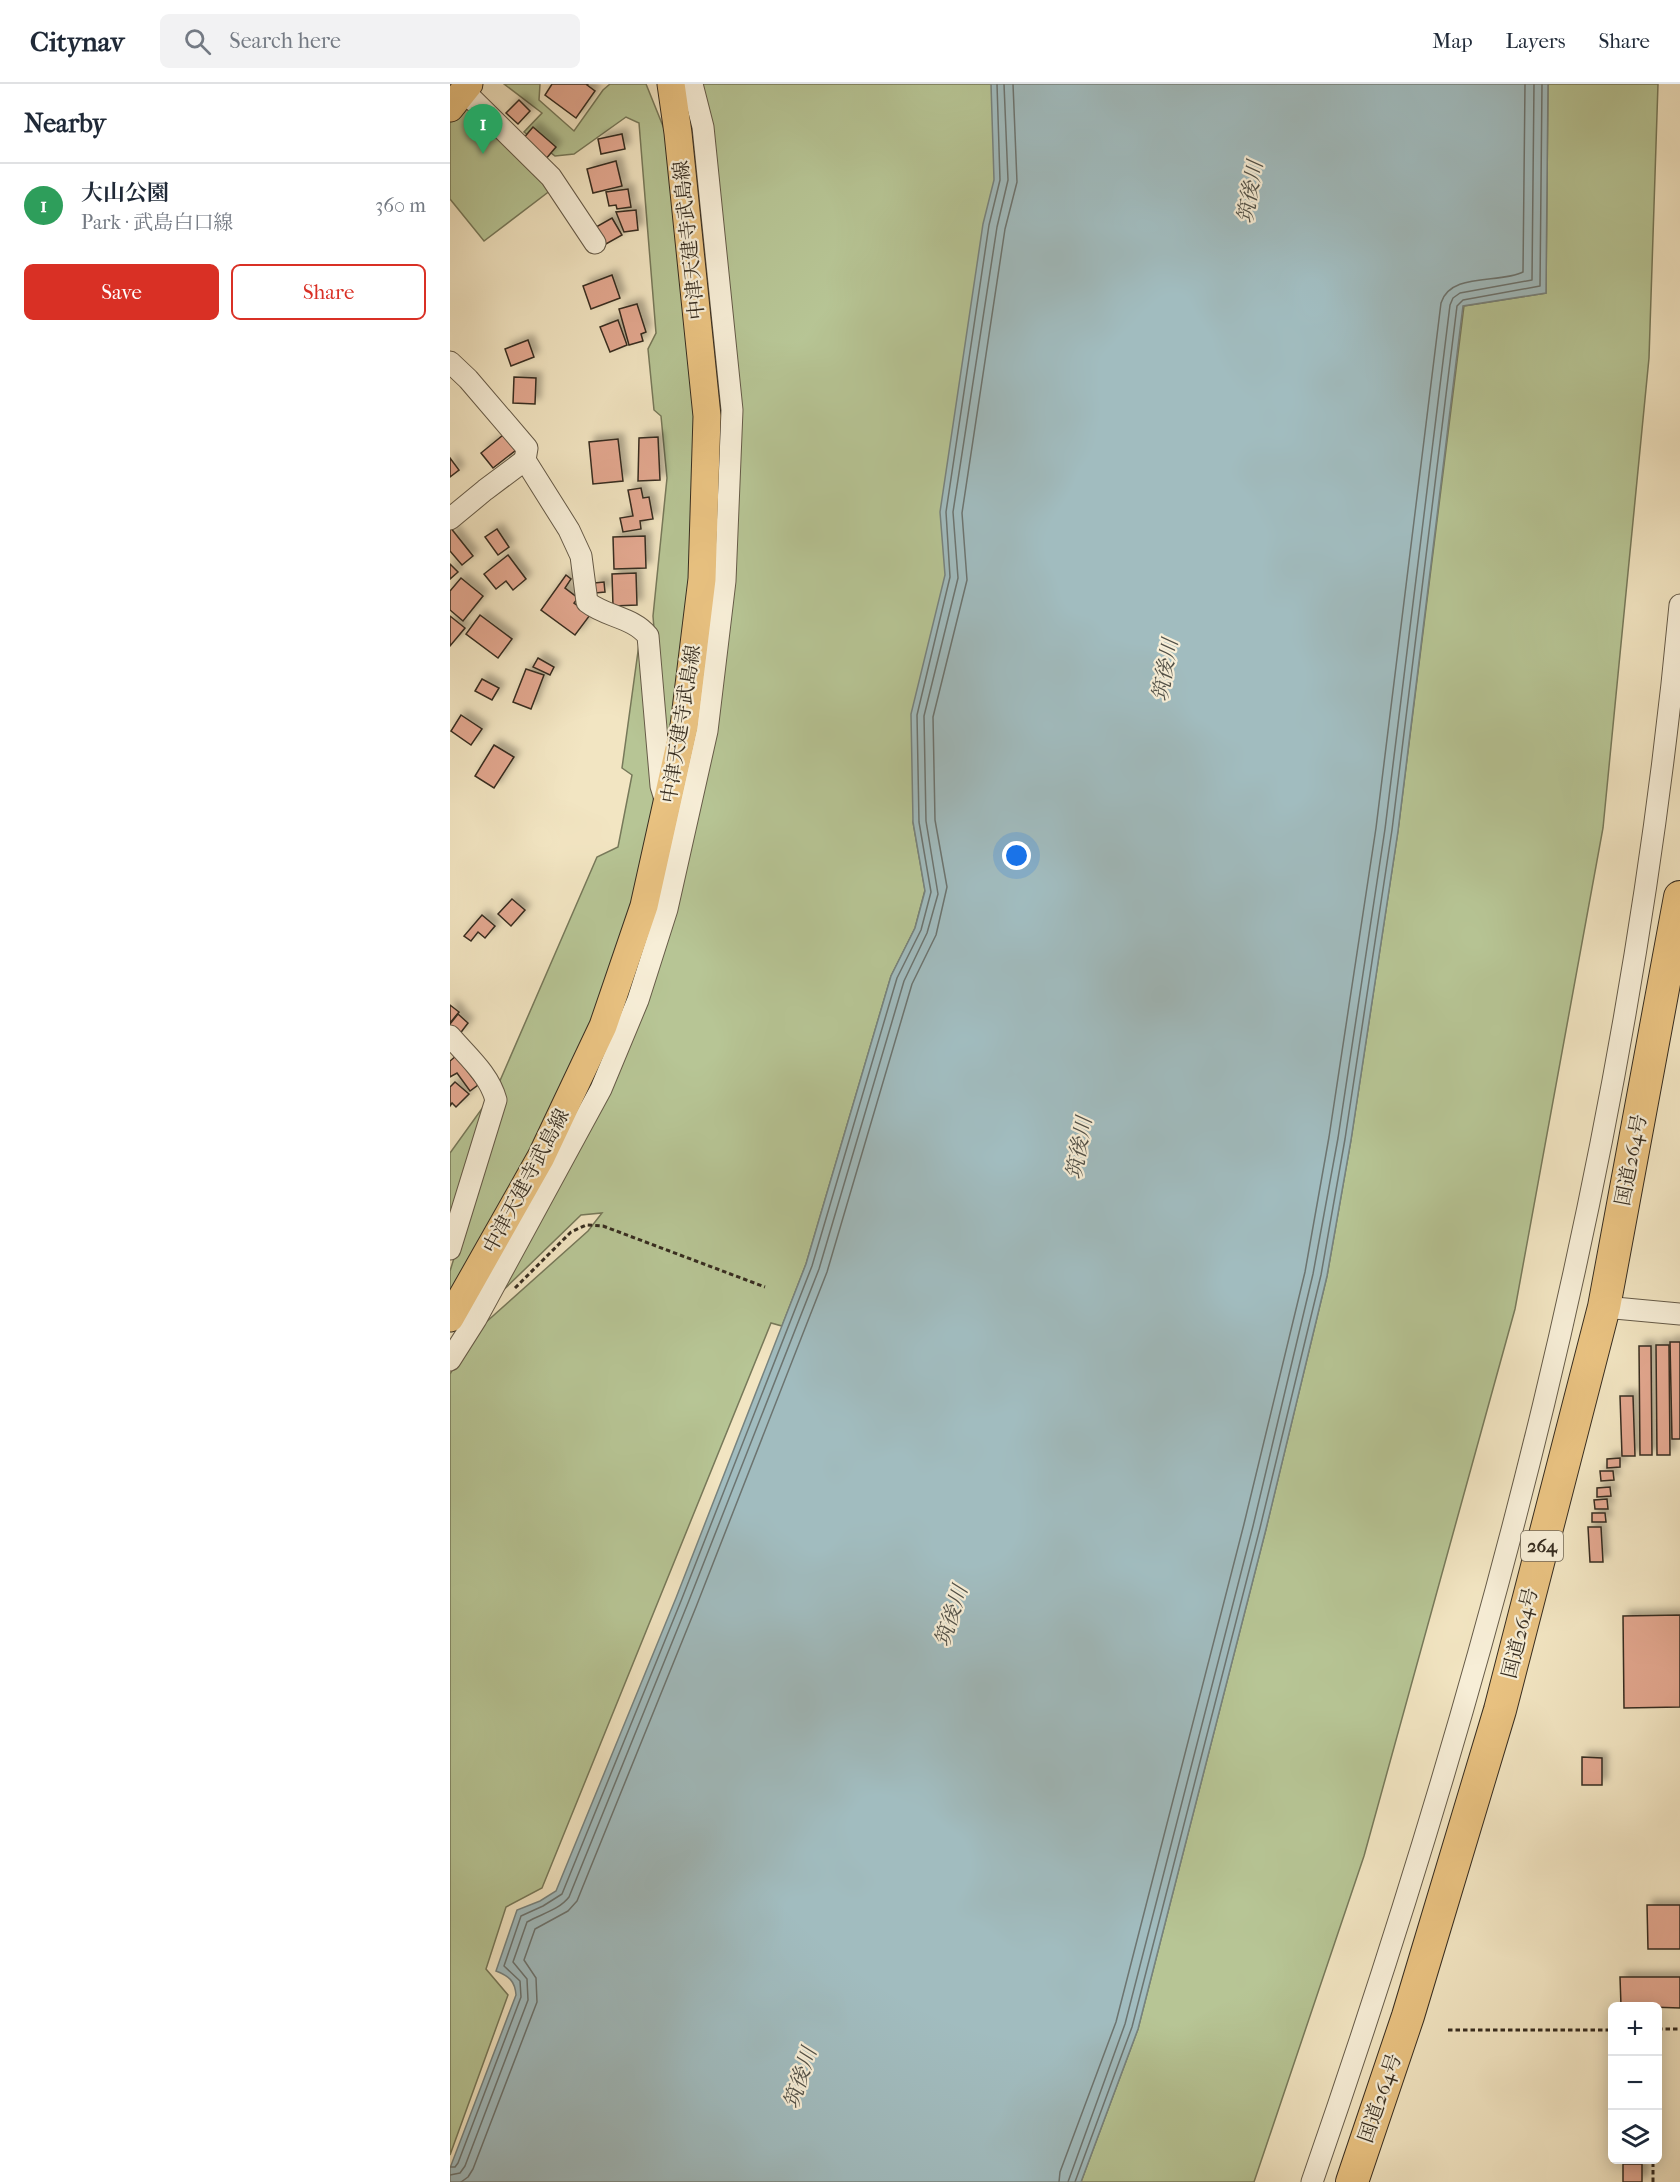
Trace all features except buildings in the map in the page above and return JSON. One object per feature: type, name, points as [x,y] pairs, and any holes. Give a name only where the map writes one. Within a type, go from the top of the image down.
[{"type":"highway","name":"国道264号","points":[[1352,2182],[1408,2016],[1500,1710],[1604,1307],[1680,897]]},
{"type":"main road","points":[[656,84],[678,133]]},
{"type":"main road","name":"中津天建寺武島線","points":[[450,1318],[541,1157],[603,1026],[644,906],[684,726],[702,579],[707,416],[671,84]]},
{"type":"street","points":[[450,1360],[476,1319],[601,1089],[638,1000],[667,909],[707,731],[725,581],[732,410],[703,128],[692,84]]},
{"type":"street","points":[[461,94],[551,177],[595,243]]},
{"type":"street","points":[[450,362],[468,379],[527,448],[525,460],[569,530],[580,556],[587,602],[597,610],[641,626],[648,636],[661,786],[668,805]]},
{"type":"street","points":[[450,519],[525,460]]},
{"type":"street","points":[[1312,2182],[1351,2069],[1440,1787],[1516,1520],[1567,1305],[1623,1022],[1654,828],[1680,605]]},
{"type":"street","points":[[450,1036],[486,1077],[496,1100],[450,1249]]},
{"type":"street","points":[[1604,1307],[1680,1314]]},
{"type":"path","points":[[515,1288],[571,1232],[586,1225],[603,1226],[765,1287]]},
{"type":"path","points":[[1662,2030],[1680,2029]]},
{"type":"path","points":[[1448,2030],[1608,2030]]},
{"type":"path","points":[[1653,2164],[1653,2182]]},
{"type":"green space","points":[[504,84],[540,84],[539,100],[574,131],[603,90],[610,84],[646,84],[671,146],[697,425],[692,580],[665,772],[653,616],[667,478],[661,416],[654,410],[648,349],[656,333],[639,123],[626,117],[574,154],[555,156],[524,132],[542,113]]},
{"type":"green space","points":[[703,84],[1001,84],[969,607],[913,822],[925,890],[915,928],[891,976],[806,1264],[782,1326],[771,1323],[542,1888],[506,1907],[486,1969],[508,1995],[450,2155],[450,1374],[475,1332],[588,1231],[602,1213],[581,1215],[491,1302],[642,1003],[737,409]]},
{"type":"green space","points":[[1548,84],[1658,84],[1649,358],[1603,828],[1515,1309],[1364,1856],[1254,2182],[1081,2182],[1138,2029],[1266,1529],[1327,1276],[1351,1140],[1398,831],[1464,306],[1546,293]]},
{"type":"green space","points":[[464,102],[551,190],[484,241],[450,199],[450,117]]},
{"type":"green space","points":[[639,644],[655,814],[631,916],[589,1034],[529,1162],[450,1294],[450,1271],[504,1097],[499,1083],[597,857],[618,847],[632,775],[622,768]]},
{"type":"green space","points":[[486,1103],[450,1228],[450,1153]]},
{"type":"water","name":"筑後川","points":[[991,84],[1548,84],[1546,293],[1463,306],[1398,831],[1351,1140],[1327,1276],[1266,1529],[1138,2029],[1081,2182],[450,2182],[450,2168],[516,1995],[510,1980],[496,1971],[517,1910],[540,1901],[556,1891],[676,1598],[806,1264],[891,976],[915,928],[925,891],[913,822],[911,714],[945,575],[940,512],[983,224],[994,180]]},
{"type":"place","name":"大山公園","points":[[483,154]]}]
